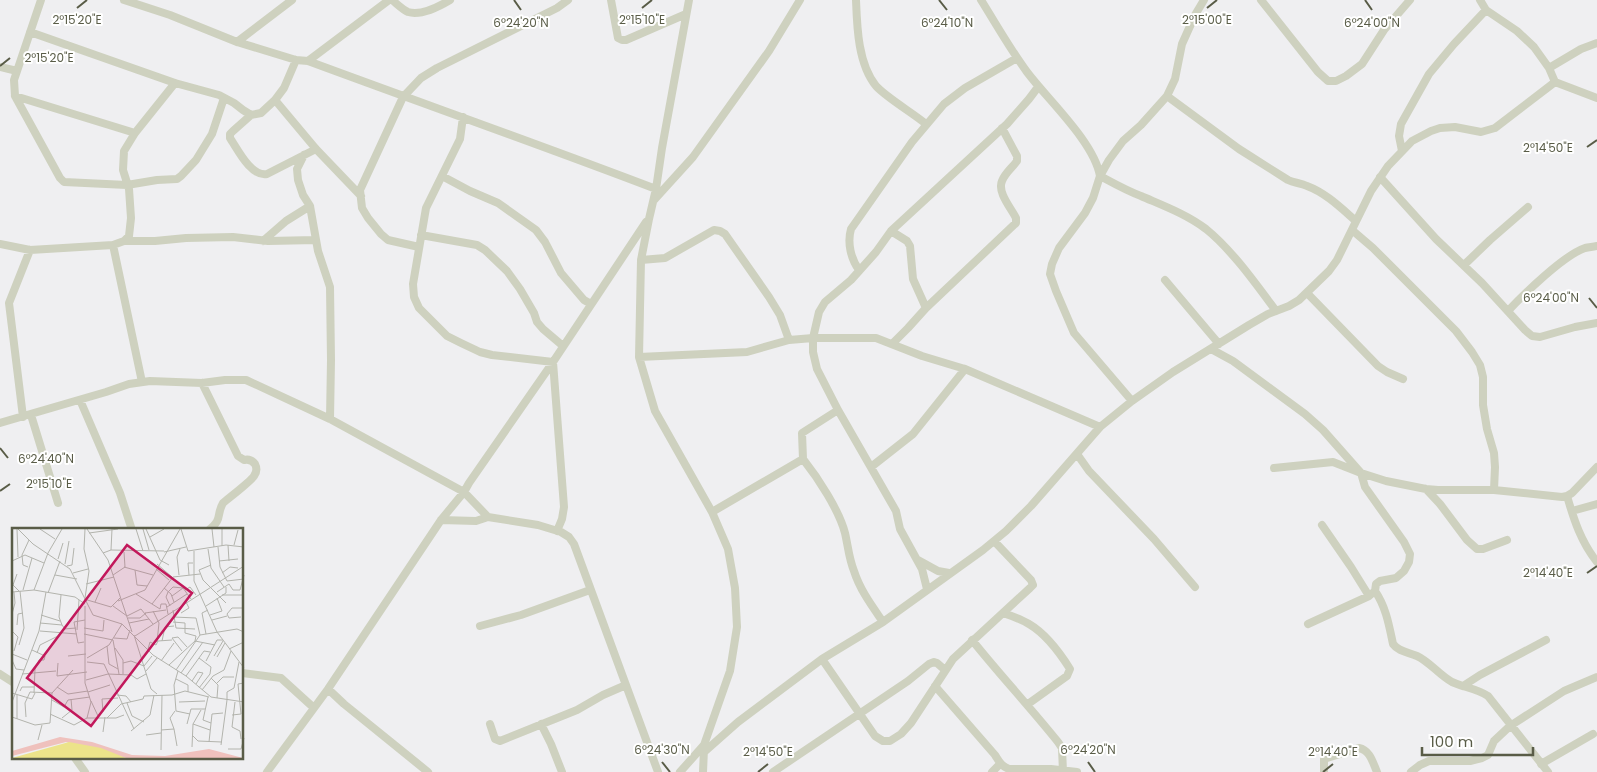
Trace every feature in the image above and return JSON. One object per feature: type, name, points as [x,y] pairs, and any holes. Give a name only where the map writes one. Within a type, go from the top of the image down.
[{"type":"street","points":[[40,0],[14,80],[15,96],[64,182],[127,185],[156,180],[177,179],[196,160],[212,134],[224,98]]},
{"type":"street","points":[[124,0],[170,14],[237,42],[296,60],[308,61],[656,190]]},
{"type":"street","points":[[308,61],[391,0],[407,12],[414,13],[422,12],[450,0]]},
{"type":"street","points":[[419,247],[388,240],[381,234],[362,208],[360,190],[404,97],[421,78],[437,68],[557,8],[568,0]]},
{"type":"street","points":[[611,0],[618,38],[622,40],[626,40],[686,14]]},
{"type":"street","points":[[689,0],[656,190],[641,260],[639,357],[655,411],[712,512],[728,550],[735,588],[737,627],[730,671],[704,749],[703,772]]},
{"type":"street","points":[[653,201],[693,157],[769,51],[800,0]]},
{"type":"street","points":[[856,0],[856,16],[862,54],[868,72],[877,86],[926,124]]},
{"type":"street","points":[[981,0],[1038,87],[1091,152],[1100,176],[1139,196],[1175,210],[1206,229],[1232,254],[1276,311]]},
{"type":"street","points":[[1132,401],[1074,332],[1050,274],[1059,248],[1085,212],[1093,198],[1100,176],[1123,141],[1167,96],[1174,79],[1182,44],[1204,0]]},
{"type":"street","points":[[1261,0],[1318,72],[1328,81],[1336,82],[1362,64],[1384,30],[1410,0]]},
{"type":"street","points":[[1480,0],[1486,10],[1517,31],[1534,47],[1549,68],[1555,82],[1597,98]]},
{"type":"street","points":[[237,42],[290,1]]},
{"type":"street","points":[[1402,150],[1399,136],[1401,124],[1429,74],[1486,10]]},
{"type":"street","points":[[30,32],[174,83],[224,98],[250,115]]},
{"type":"street","points":[[1549,68],[1581,49],[1597,43]]},
{"type":"street","points":[[859,270],[851,252],[849,235],[851,229],[926,124],[944,104],[965,88],[1018,58]]},
{"type":"street","points":[[296,60],[284,88],[275,100],[260,113],[250,115],[233,131],[230,138],[256,174],[262,175],[316,149]]},
{"type":"street","points":[[0,67],[17,71]]},
{"type":"street","points":[[680,772],[704,749],[822,659],[883,622],[994,541],[1031,506],[1100,427],[1132,401],[1173,372],[1249,325],[1289,306],[1307,294],[1337,260],[1371,191],[1380,177],[1412,140],[1440,128],[1455,127],[1481,132],[1495,128],[1555,82]]},
{"type":"street","points":[[124,242],[131,230],[131,218],[122,161],[124,151],[135,132],[174,83]]},
{"type":"street","points":[[927,589],[925,578],[900,528],[896,511],[838,410],[817,369],[813,352],[813,338],[819,312],[825,302],[851,280],[876,252],[891,231],[1002,128],[1030,99],[1038,87]]},
{"type":"street","points":[[15,96],[135,132]]},
{"type":"street","points":[[1167,96],[1239,149],[1288,180],[1306,185],[1335,202],[1356,222]]},
{"type":"street","points":[[275,100],[316,149],[361,196]]},
{"type":"street","points":[[463,117],[460,139],[426,208],[413,284],[414,297],[420,308],[447,336],[480,352],[552,362]]},
{"type":"street","points":[[892,344],[926,308],[1016,223],[1016,218],[1001,189],[1001,183],[1017,161],[1017,156],[1002,128]]},
{"type":"street","points":[[304,155],[297,174],[303,195],[310,206],[316,240],[330,287],[330,419]]},
{"type":"street","points":[[442,176],[470,192],[498,203],[536,230],[545,242],[561,273],[584,300],[591,304]]},
{"type":"street","points":[[1380,177],[1436,239],[1482,283],[1532,336],[1540,337],[1574,326],[1597,322]]},
{"type":"street","points":[[263,241],[286,221],[310,206]]},
{"type":"street","points":[[1464,265],[1528,207]]},
{"type":"street","points":[[267,772],[328,689],[441,520],[464,492],[649,219]]},
{"type":"street","points":[[641,260],[665,258],[714,230],[720,231],[725,234],[769,297],[780,316],[789,340]]},
{"type":"street","points":[[1352,230],[1373,248],[1456,331],[1480,365],[1483,377],[1483,405],[1495,460],[1494,490]]},
{"type":"street","points":[[891,231],[907,241],[910,246],[912,279],[926,308]]},
{"type":"street","points":[[421,235],[476,245],[485,250],[512,277],[543,329],[563,346]]},
{"type":"street","points":[[0,244],[30,250],[186,238],[233,237],[263,241],[316,240]]},
{"type":"street","points":[[113,245],[142,382]]},
{"type":"street","points":[[1508,311],[1536,283],[1570,256],[1584,248],[1597,246]]},
{"type":"street","points":[[30,250],[9,304],[27,416],[58,503]]},
{"type":"street","points":[[1165,280],[1218,344]]},
{"type":"street","points":[[1307,294],[1378,366],[1386,372],[1403,379]]},
{"type":"street","points":[[639,357],[748,352],[789,340],[813,338],[876,338],[922,356],[965,369],[1100,427]]},
{"type":"street","points":[[1211,349],[1233,361],[1305,414],[1323,430],[1362,474],[1365,487],[1404,542],[1410,554],[1409,562],[1404,571],[1396,578],[1380,581],[1376,584],[1372,594],[1308,624]]},
{"type":"street","points":[[552,362],[564,507],[562,520],[557,531]]},
{"type":"street","points":[[871,467],[913,434],[965,369]]},
{"type":"street","points":[[0,423],[129,384],[142,382],[202,383],[246,380],[330,419],[464,492],[488,517]]},
{"type":"street","points":[[202,383],[238,456],[244,460],[252,461],[257,469],[254,477],[223,503],[219,521],[211,528]]},
{"type":"street","points":[[80,400],[120,493],[131,528]]},
{"type":"street","points":[[838,410],[802,433],[803,459],[825,491],[839,518],[845,533],[854,572],[866,596],[883,622]]},
{"type":"street","points":[[1077,454],[1089,471],[1195,587]]},
{"type":"street","points":[[712,512],[803,459]]},
{"type":"street","points":[[1274,468],[1334,462],[1362,474],[1426,489],[1494,490],[1562,497],[1567,496],[1597,466]]},
{"type":"street","points":[[1426,489],[1476,549],[1483,549],[1507,540]]},
{"type":"street","points":[[1567,496],[1577,530],[1590,554],[1597,562]]},
{"type":"street","points":[[1572,511],[1597,504]]},
{"type":"street","points":[[441,520],[476,521],[488,517],[538,525],[569,537],[574,544],[658,772]]},
{"type":"street","points":[[1322,525],[1384,609],[1393,644],[1396,648],[1417,656],[1450,681],[1488,696],[1548,772]]},
{"type":"street","points":[[822,659],[876,736],[883,741],[890,741],[901,734],[911,723],[952,659],[1033,585],[1031,580],[994,541]]},
{"type":"street","points":[[916,559],[938,571],[949,572]]},
{"type":"street","points":[[480,626],[521,615],[590,590]]},
{"type":"street","points":[[1003,613],[1020,619],[1038,630],[1070,669],[1070,673],[1067,676],[1028,704]]},
{"type":"street","points":[[972,640],[998,672],[1028,704],[1062,748],[1063,771]]},
{"type":"street","points":[[1463,686],[1546,640]]},
{"type":"street","points":[[773,772],[908,682],[928,664],[937,662],[945,670]]},
{"type":"street","points":[[244,673],[281,678],[314,708]]},
{"type":"street","points":[[0,674],[12,682]]},
{"type":"street","points":[[1411,772],[1429,761],[1470,761],[1482,758],[1488,754],[1494,741],[1510,726],[1564,691],[1597,677]]},
{"type":"street","points":[[490,724],[495,739],[500,741],[577,710],[626,685]]},
{"type":"street","points":[[935,686],[995,755],[1000,764],[1009,769],[1077,772]]},
{"type":"street","points":[[328,689],[428,772]]},
{"type":"street","points":[[541,724],[562,772]]},
{"type":"street","points":[[1541,764],[1593,734]]},
{"type":"street","points":[[1321,771],[1324,759],[1364,748],[1377,772]]},
{"type":"street","points":[[76,760],[85,772]]},
{"type":"street","points":[[992,772],[1000,764]]}]
